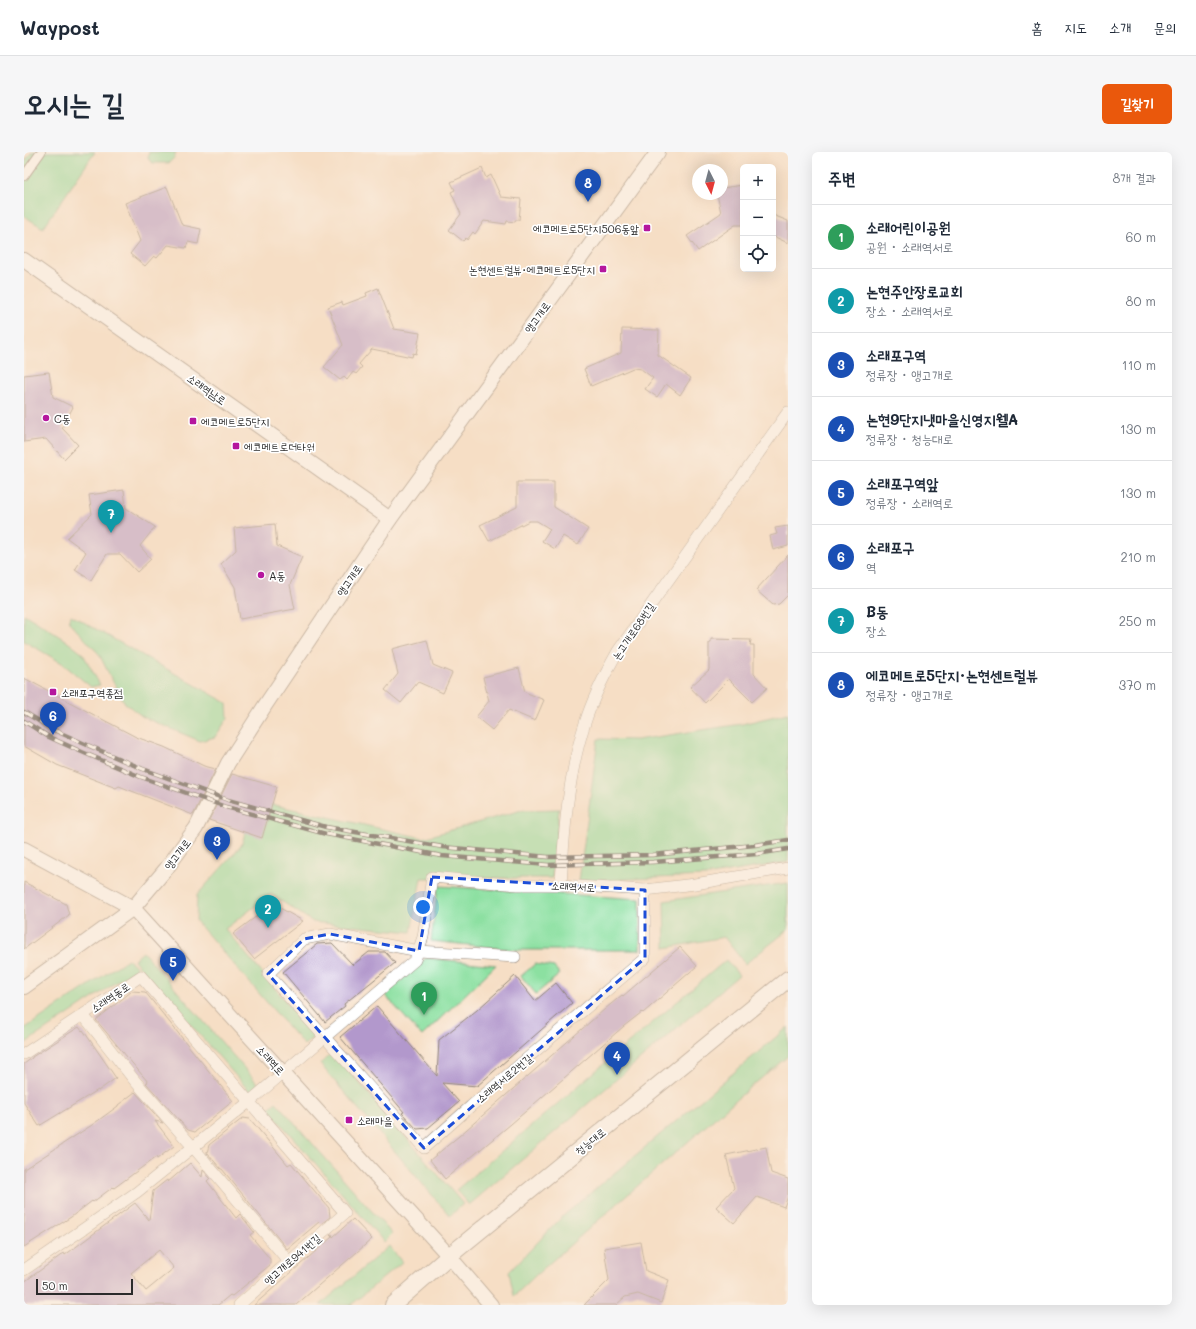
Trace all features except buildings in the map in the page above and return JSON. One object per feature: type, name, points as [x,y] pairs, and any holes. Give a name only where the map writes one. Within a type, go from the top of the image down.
[{"type":"main road","name":"청능대로","points":[[392,1305],[449,1256],[788,979]]},
{"type":"street","points":[[24,176],[42,152]]},
{"type":"street","name":"앵고개로","points":[[24,987],[133,908],[166,869],[196,828],[228,763],[390,519],[658,152]]},
{"type":"street","name":"소래역남로","points":[[24,260],[390,519]]},
{"type":"street","name":"논고개로68번길","points":[[561,885],[567,810],[573,767],[584,723],[600,684],[618,651],[788,412]]},
{"type":"street","name":"소래역로","points":[[24,849],[133,908],[282,1074],[449,1256],[491,1305]]},
{"type":"street","name":"소래역서로","points":[[282,1074],[415,960],[423,937],[432,877],[518,885],[561,885],[645,890],[695,884],[788,868]]},
{"type":"street","name":"소래역서로2번길","points":[[326,1037],[424,1148],[471,1106],[645,958],[645,890]]},
{"type":"street","points":[[326,1037],[268,974],[304,939],[330,934],[419,951],[515,958]]},
{"type":"street","name":"소래역동로","points":[[289,1262],[193,1147],[135,1081],[83,1015],[141,976],[345,1213]]},
{"type":"street","points":[[24,1054],[83,1015]]},
{"type":"street","points":[[24,1270],[133,1196],[282,1074]]},
{"type":"street","name":"앵고개로941번길","points":[[239,1305],[345,1213]]},
{"type":"highlighted area","points":[[432,877],[645,890],[645,958],[424,1148],[268,974],[304,939],[330,934],[419,951]]},
{"type":"green space","points":[[32,152],[95,152],[43,228],[24,216],[24,163]]},
{"type":"green space","points":[[149,152],[176,152],[174,158],[169,163],[153,163],[148,159]]},
{"type":"green space","points":[[24,614],[65,640],[83,654],[100,685],[91,687],[62,663],[24,641]]},
{"type":"green space","points":[[71,615],[227,703],[228,718],[215,737],[200,741],[143,717],[125,703],[99,654],[69,622]]},
{"type":"green space","points":[[788,713],[788,862],[705,876],[579,881],[598,739],[636,740],[742,724]]},
{"type":"green space","points":[[256,801],[423,838],[522,810],[559,809],[552,878],[421,878],[411,932],[313,922],[271,894],[225,929],[315,1036],[304,1045],[196,921],[197,895],[241,846]]},
{"type":"green space","points":[[788,883],[788,930],[745,964],[724,937],[665,948],[664,901]]},
{"type":"green space","points":[[438,886],[640,899],[640,950],[517,950],[431,941]]},
{"type":"green space","points":[[143,952],[259,1085],[250,1092],[134,960]]},
{"type":"green space","points":[[426,958],[496,965],[422,1036],[385,995]]},
{"type":"green space","points":[[128,959],[138,968],[24,1044],[24,1029]]},
{"type":"green space","points":[[726,960],[739,975],[469,1205],[456,1190]]},
{"type":"green space","points":[[535,964],[554,967],[560,974],[536,994],[521,976]]},
{"type":"green space","points":[[788,1027],[788,1056],[739,1097],[514,1296],[509,1272],[562,1217]]},
{"type":"green space","points":[[333,1052],[463,1204],[450,1216],[320,1064]]},
{"type":"green space","points":[[276,1102],[392,1234],[384,1242],[268,1109]]},
{"type":"green space","points":[[389,1246],[402,1262],[351,1305],[320,1305]]},
{"type":"railway","points":[[24,712],[54,730],[85,744],[143,769],[228,800],[326,827],[443,847],[548,857],[652,855],[755,845],[788,840]]},
{"type":"railway","points":[[24,721],[49,737],[82,752],[141,777],[226,807],[326,834],[442,856],[548,865],[653,862],[757,854],[788,849]]},
{"type":"place","name":"에코메트로5단지·논현센트럴뷰","points":[[588,202]]},
{"type":"place","name":"에코메트로5단지506동앞","points":[[647,228]]},
{"type":"place","name":"논현센트럴뷰·에코메트로5단지","points":[[603,269]]},
{"type":"place","name":"C동","points":[[46,418]]},
{"type":"place","name":"에코메트로5단지","points":[[193,421]]},
{"type":"place","name":"에코메트로더타워","points":[[236,446]]},
{"type":"place","name":"B동","points":[[111,533]]},
{"type":"place","name":"A동","points":[[261,575]]},
{"type":"place","name":"소래포구역종점","points":[[53,692]]},
{"type":"place","name":"소래포구","points":[[53,735]]},
{"type":"place","name":"소래포구역","points":[[217,860]]},
{"type":"place","name":"논현주안장로교회","points":[[268,928]]},
{"type":"place","name":"소래포구역앞","points":[[173,981]]},
{"type":"place","name":"소래어린이공원","points":[[424,1015]]},
{"type":"place","name":"논현9단지냇마을신영지웰A","points":[[617,1075]]},
{"type":"place","name":"소래마을","points":[[349,1120]]}]
